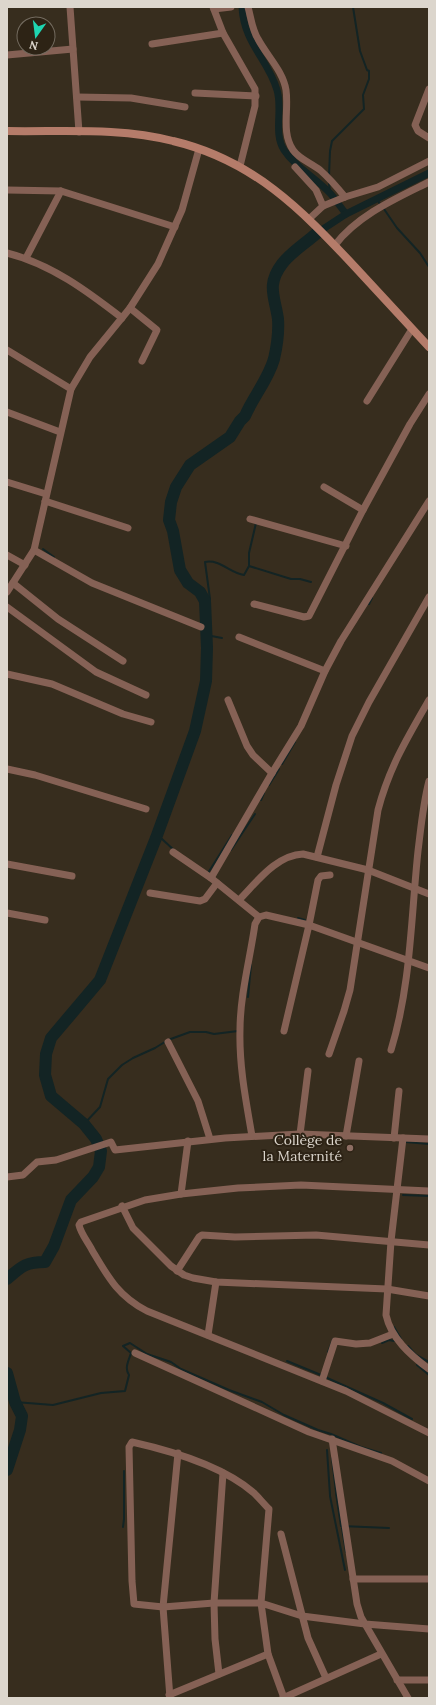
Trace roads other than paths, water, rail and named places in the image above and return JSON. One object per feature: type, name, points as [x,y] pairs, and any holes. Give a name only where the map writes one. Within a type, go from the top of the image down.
[{"type":"main road","points":[[7,131],[126,133],[148,136],[174,141],[199,149],[240,166],[283,195],[311,221],[429,347]]},
{"type":"street","points":[[70,7],[79,132]]},
{"type":"street","points":[[231,7],[214,8],[223,33],[255,89],[256,96],[240,166]]},
{"type":"street","points":[[248,7],[251,22],[257,37],[284,83],[286,91],[286,130],[289,144],[295,153],[321,171],[345,197]]},
{"type":"street","points":[[152,44],[223,33]]},
{"type":"street","points":[[7,55],[73,49]]},
{"type":"street","points":[[429,89],[415,125],[418,131],[429,138]]},
{"type":"street","points":[[195,93],[256,96]]},
{"type":"street","points":[[77,97],[131,98],[185,107]]},
{"type":"street","points":[[7,592],[34,550],[71,388],[90,358],[130,308],[158,264],[182,210],[199,149]]},
{"type":"street","points":[[311,221],[324,206],[345,197],[378,187],[429,161]]},
{"type":"street","points":[[294,167],[316,190],[324,206]]},
{"type":"street","points":[[332,243],[350,227],[366,216],[429,182]]},
{"type":"street","points":[[7,190],[61,191],[174,227]]},
{"type":"street","points":[[26,258],[61,191]]},
{"type":"street","points":[[7,253],[26,258],[76,284],[122,318]]},
{"type":"street","points":[[130,308],[157,330],[142,361]]},
{"type":"street","points":[[367,401],[412,329]]},
{"type":"street","points":[[7,350],[71,388]]},
{"type":"street","points":[[254,604],[304,617],[309,616],[363,510],[410,424],[429,394]]},
{"type":"street","points":[[7,412],[60,432]]},
{"type":"street","points":[[7,482],[128,528]]},
{"type":"street","points":[[324,486],[363,510]]},
{"type":"street","points":[[150,893],[202,900],[272,772],[301,726],[325,671],[341,641],[429,500]]},
{"type":"street","points":[[250,519],[346,546]]},
{"type":"street","points":[[34,550],[87,580],[201,627]]},
{"type":"street","points":[[7,555],[25,565]]},
{"type":"street","points":[[13,582],[73,630],[123,661]]},
{"type":"street","points":[[317,857],[336,784],[352,736],[369,702],[429,598]]},
{"type":"street","points":[[7,607],[96,672],[146,695]]},
{"type":"street","points":[[239,637],[325,671]]},
{"type":"street","points":[[7,674],[52,684],[124,714],[151,722]]},
{"type":"street","points":[[228,700],[247,746],[253,755],[272,772]]},
{"type":"street","points":[[329,1054],[347,1001],[378,810],[383,791],[398,755],[429,700]]},
{"type":"street","points":[[7,769],[35,774],[146,809]]},
{"type":"street","points":[[391,1050],[400,1020],[409,961],[414,889],[429,781]]},
{"type":"street","points":[[173,852],[214,880],[259,917]]},
{"type":"street","points":[[239,900],[269,870],[282,860],[296,854],[317,857],[368,870],[429,894]]},
{"type":"street","points":[[7,864],[72,876]]},
{"type":"street","points":[[284,1031],[318,880],[321,876],[330,875]]},
{"type":"street","points":[[7,913],[45,920]]},
{"type":"street","points":[[252,1136],[244,1086],[240,1030],[241,1012],[255,924],[259,917],[266,915],[309,925],[429,968]]},
{"type":"street","points":[[168,1042],[198,1101],[210,1139]]},
{"type":"street","points":[[346,1136],[359,1061]]},
{"type":"street","points":[[300,1134],[308,1071]]},
{"type":"street","points":[[394,1138],[399,1091]]},
{"type":"street","points":[[7,1177],[23,1176],[37,1162],[56,1160],[111,1142],[115,1150],[210,1139],[300,1134],[429,1139]]},
{"type":"street","points":[[403,1138],[390,1241],[386,1315],[388,1324],[393,1334],[420,1362],[429,1369]]},
{"type":"street","points":[[181,1194],[188,1141]]},
{"type":"street","points":[[429,1191],[282,1185],[181,1194],[144,1200],[122,1206],[81,1222],[79,1225],[111,1281],[127,1299],[136,1306],[346,1391],[429,1433]]},
{"type":"street","points":[[122,1206],[133,1228],[160,1256],[176,1270],[193,1278],[216,1282],[387,1289],[429,1296]]},
{"type":"street","points":[[176,1270],[199,1237],[202,1235],[235,1238],[296,1234],[429,1245]]},
{"type":"street","points":[[208,1335],[216,1282]]},
{"type":"street","points":[[322,1381],[335,1342],[356,1344],[370,1343],[393,1334]]},
{"type":"street","points":[[135,1353],[309,1432],[392,1461],[429,1480]]},
{"type":"street","points":[[332,1439],[357,1604],[361,1617],[381,1654],[408,1698]]},
{"type":"street","points":[[381,1654],[284,1698],[268,1654],[261,1603],[270,1512],[254,1493],[223,1473],[178,1453],[132,1442],[129,1447],[134,1604],[164,1607],[214,1603],[261,1603],[302,1616],[366,1624],[429,1629]]},
{"type":"street","points":[[178,1453],[164,1607],[170,1696],[268,1654]]},
{"type":"street","points":[[219,1674],[215,1639],[214,1603],[223,1473]]},
{"type":"street","points":[[281,1534],[302,1616],[312,1648],[326,1678]]},
{"type":"street","points":[[353,1579],[429,1579]]},
{"type":"street","points":[[397,1680],[429,1680]]},
{"type":"waterway","points":[[242,7],[247,31],[268,69],[277,90],[279,98],[279,136],[284,150],[295,163],[323,186],[335,199]]},
{"type":"waterway","points":[[329,176],[332,141],[364,109],[363,95],[369,79],[369,71],[367,70],[360,51],[353,7]]},
{"type":"waterway","points":[[317,233],[346,214],[429,173]]},
{"type":"waterway","points":[[329,183],[330,192]]},
{"type":"waterway","points":[[377,199],[380,204]]},
{"type":"waterway","points":[[337,202],[346,214]]},
{"type":"waterway","points":[[384,209],[397,228],[420,253],[429,267]]},
{"type":"waterway","points":[[7,1279],[16,1271],[28,1264],[45,1262],[54,1246],[71,1200],[93,1177],[99,1167],[101,1151],[96,1139],[84,1124],[51,1096],[45,1075],[46,1054],[51,1038],[100,980],[156,838],[195,731],[206,681],[207,648],[205,601],[200,592],[188,583],[180,570],[173,531],[169,520],[171,502],[176,487],[190,465],[230,437],[245,416],[264,381],[274,359],[278,339],[278,319],[273,291],[274,278],[282,264],[317,233]]},
{"type":"waterway","points":[[205,607],[210,599],[205,562],[215,562],[234,572],[244,575],[249,566],[249,553],[256,523]]},
{"type":"waterway","points":[[43,549],[54,557]]},
{"type":"waterway","points":[[249,566],[291,579],[300,579],[311,582]]},
{"type":"waterway","points":[[369,604],[372,598]]},
{"type":"waterway","points":[[206,635],[222,638]]},
{"type":"waterway","points":[[282,764],[295,742]]},
{"type":"waterway","points":[[269,785],[279,769]]},
{"type":"waterway","points":[[261,800],[264,793]]},
{"type":"waterway","points":[[231,850],[255,814]]},
{"type":"waterway","points":[[208,873],[232,835]]},
{"type":"waterway","points":[[156,838],[162,839],[175,851]]},
{"type":"waterway","points":[[298,918],[305,920]]},
{"type":"waterway","points":[[248,997],[251,965]]},
{"type":"waterway","points":[[84,1124],[100,1107],[108,1079],[122,1065],[133,1058],[168,1040],[190,1032],[206,1032],[214,1034],[238,1031]]},
{"type":"waterway","points":[[406,1142],[429,1144]]},
{"type":"waterway","points":[[403,1195],[429,1196]]},
{"type":"waterway","points":[[394,1327],[401,1339]]},
{"type":"waterway","points":[[328,1352],[333,1339]]},
{"type":"waterway","points":[[382,1343],[389,1340],[394,1341]]},
{"type":"waterway","points":[[15,1402],[53,1405],[101,1393],[125,1391],[129,1375],[127,1367],[131,1353],[123,1346],[130,1343],[147,1354],[171,1362],[181,1369],[229,1390],[262,1402],[284,1415],[318,1430],[361,1447],[381,1453]]},
{"type":"waterway","points":[[408,1346],[416,1355],[429,1362]]},
{"type":"waterway","points":[[287,1361],[321,1375]]},
{"type":"waterway","points":[[417,1365],[429,1375]]},
{"type":"waterway","points":[[7,1373],[15,1402],[22,1416],[20,1430],[7,1470]]},
{"type":"waterway","points":[[325,1377],[383,1403],[412,1419]]},
{"type":"waterway","points":[[327,1450],[330,1495]]},
{"type":"waterway","points":[[332,1458],[336,1492]]},
{"type":"waterway","points":[[123,1527],[124,1471]]},
{"type":"waterway","points":[[336,1493],[341,1526],[389,1528]]},
{"type":"waterway","points":[[330,1496],[345,1570]]},
{"type":"waterway","points":[[342,1528],[346,1552]]},
{"type":"place","name":"Collège de la Maternité","points":[[350,1148]]}]
